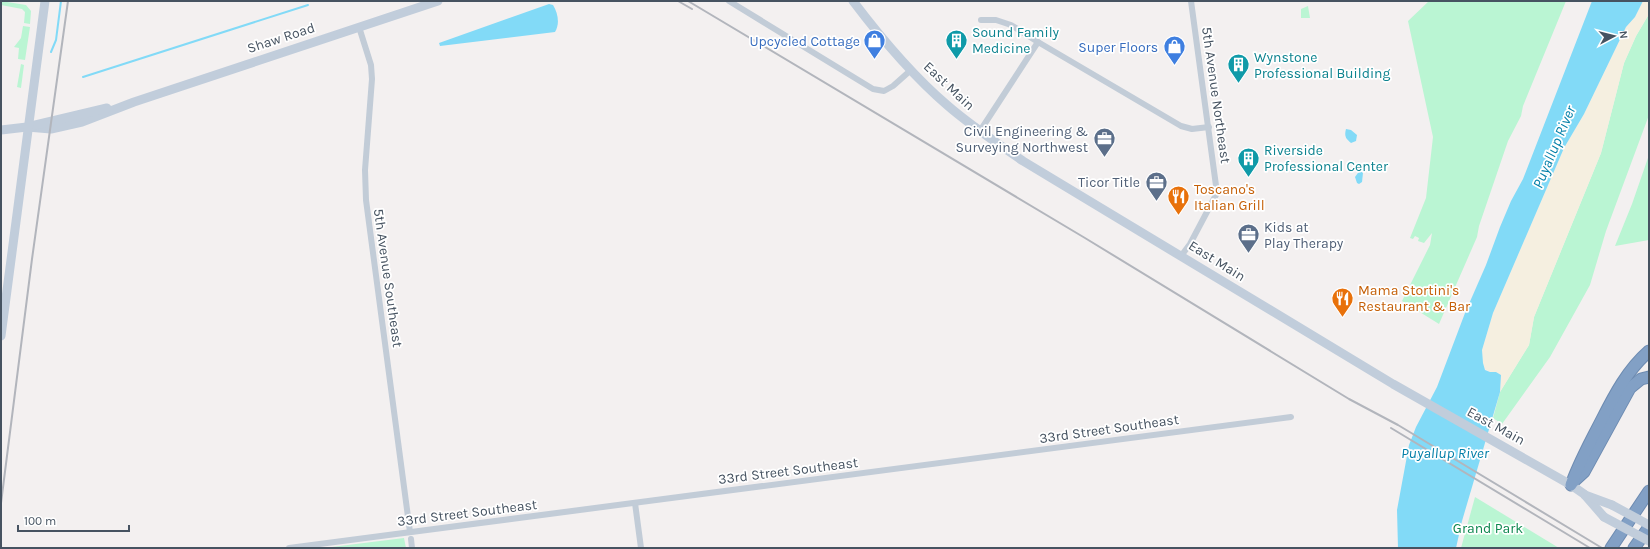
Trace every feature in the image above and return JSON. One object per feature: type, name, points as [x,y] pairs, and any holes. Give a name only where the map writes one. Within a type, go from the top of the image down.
[{"type":"highway","points":[[1571,485],[1577,468],[1615,394],[1625,378],[1649,351]]},
{"type":"highway","points":[[1571,485],[1584,472],[1630,388],[1641,379],[1649,377]]},
{"type":"highway","points":[[1611,548],[1649,490]]},
{"type":"highway","points":[[1618,548],[1649,504]]},
{"type":"highway","points":[[1634,548],[1649,526]]},
{"type":"highway","points":[[1638,548],[1649,536]]},
{"type":"main road","points":[[1,336],[44,1]]},
{"type":"main road","name":"Shaw Road","points":[[1,130],[27,126],[51,129],[74,125],[134,102],[438,1]]},
{"type":"main road","name":"East Main","points":[[853,1],[874,28],[911,70],[947,105],[980,131],[1023,161],[1393,384],[1571,485],[1584,494]]},
{"type":"main road","name":"East Main","points":[[859,1],[874,28]]},
{"type":"main road","points":[[1584,494],[1612,505],[1649,526]]},
{"type":"main road","points":[[1584,494],[1604,517],[1649,541]]},
{"type":"street","points":[[729,1],[873,88],[884,91],[893,86],[911,70]]},
{"type":"street","name":"5th Avenue Northeast","points":[[1182,256],[1216,196],[1216,182],[1209,127],[1191,1]]},
{"type":"street","points":[[981,20],[996,20],[1007,23],[1181,126],[1192,129],[1209,127]]},
{"type":"street","name":"5th Avenue Southeast","points":[[359,27],[371,65],[372,79],[365,170],[366,200],[410,532]]},
{"type":"street","points":[[980,131],[1038,42]]},
{"type":"street","name":"33rd Street Southeast","points":[[289,548],[635,504],[1291,417]]},
{"type":"street","points":[[635,504],[641,548]]},
{"type":"street","points":[[411,539],[412,548]]},
{"type":"green space","points":[[1,1],[26,5],[31,11],[30,24],[24,23],[25,12],[22,9],[1,5]]},
{"type":"green space","points":[[1429,1],[1566,1],[1523,106],[1521,116],[1508,141],[1479,226],[1477,237],[1439,324],[1402,301],[1430,245],[1432,233],[1424,243],[1418,241],[1419,238],[1415,236],[1413,239],[1410,238],[1426,198],[1433,137],[1408,21]]},
{"type":"green space","points":[[1308,6],[1310,18],[1301,18],[1301,9]]},
{"type":"green space","points":[[1649,14],[1649,115],[1606,231],[1590,285],[1550,357],[1502,424],[1493,418],[1500,392],[1529,345],[1534,317],[1601,153],[1624,63],[1636,36]]},
{"type":"green space","points":[[23,26],[30,27],[25,60],[18,59],[19,48],[14,47],[21,38]]},
{"type":"green space","points":[[21,64],[24,65],[21,88],[17,87]]},
{"type":"green space","points":[[1649,155],[1649,240],[1615,246],[1632,204]]},
{"type":"green space","name":"Grand Park","points":[[1475,497],[1559,548],[1461,548]]},
{"type":"green space","points":[[404,538],[406,548],[324,548]]},
{"type":"sand","points":[[1643,1],[1649,1],[1649,14],[1636,36],[1624,63],[1601,153],[1534,317],[1529,345],[1500,392],[1501,375],[1485,369],[1483,363],[1482,350],[1493,313],[1564,148],[1584,114],[1626,27],[1635,17]]},
{"type":"water","name":"Puyallup River","points":[[1592,1],[1643,1],[1635,17],[1626,27],[1584,114],[1564,148],[1493,313],[1482,350],[1483,363],[1485,370],[1496,372],[1501,375],[1500,392],[1462,521],[1456,548],[1398,548],[1397,510],[1409,445],[1416,427],[1437,387],[1500,227],[1511,201],[1523,179]]},
{"type":"water","points":[[549,4],[553,5],[557,15],[558,26],[555,32],[440,46],[439,43]]},
{"type":"water","points":[[1346,129],[1351,130],[1357,135],[1356,141],[1351,143],[1348,140],[1345,135]]},
{"type":"water","points":[[1360,170],[1363,173],[1362,182],[1359,184],[1357,183],[1355,177]]},
{"type":"waterway","points":[[51,52],[56,40],[61,1]]},
{"type":"waterway","points":[[83,77],[308,5]]},
{"type":"railway","points":[[1,503],[32,259],[68,1]]},
{"type":"railway","points":[[678,1],[692,9]]},
{"type":"railway","points":[[688,1],[1085,238],[1349,399],[1398,425],[1602,548]]},
{"type":"railway","points":[[1391,428],[1590,548]]},
{"type":"place","name":"Upcycled Cottage","points":[[875,60]]},
{"type":"place","name":"Sound Family Medicine","points":[[957,60]]},
{"type":"place","name":"Super Floors","points":[[1174,66]]},
{"type":"place","name":"Wynstone Professional Building","points":[[1239,84]]},
{"type":"place","name":"Civil Engineering & Surveying Northwest","points":[[1104,158]]},
{"type":"place","name":"Riverside Professional Center","points":[[1249,178]]},
{"type":"place","name":"Ticor Title","points":[[1156,202]]},
{"type":"place","name":"Toscano's Italian Grill","points":[[1178,216]]},
{"type":"place","name":"Kids at Play Therapy","points":[[1248,254]]},
{"type":"place","name":"Mama Stortini's Restaurant & Bar","points":[[1343,318]]}]
